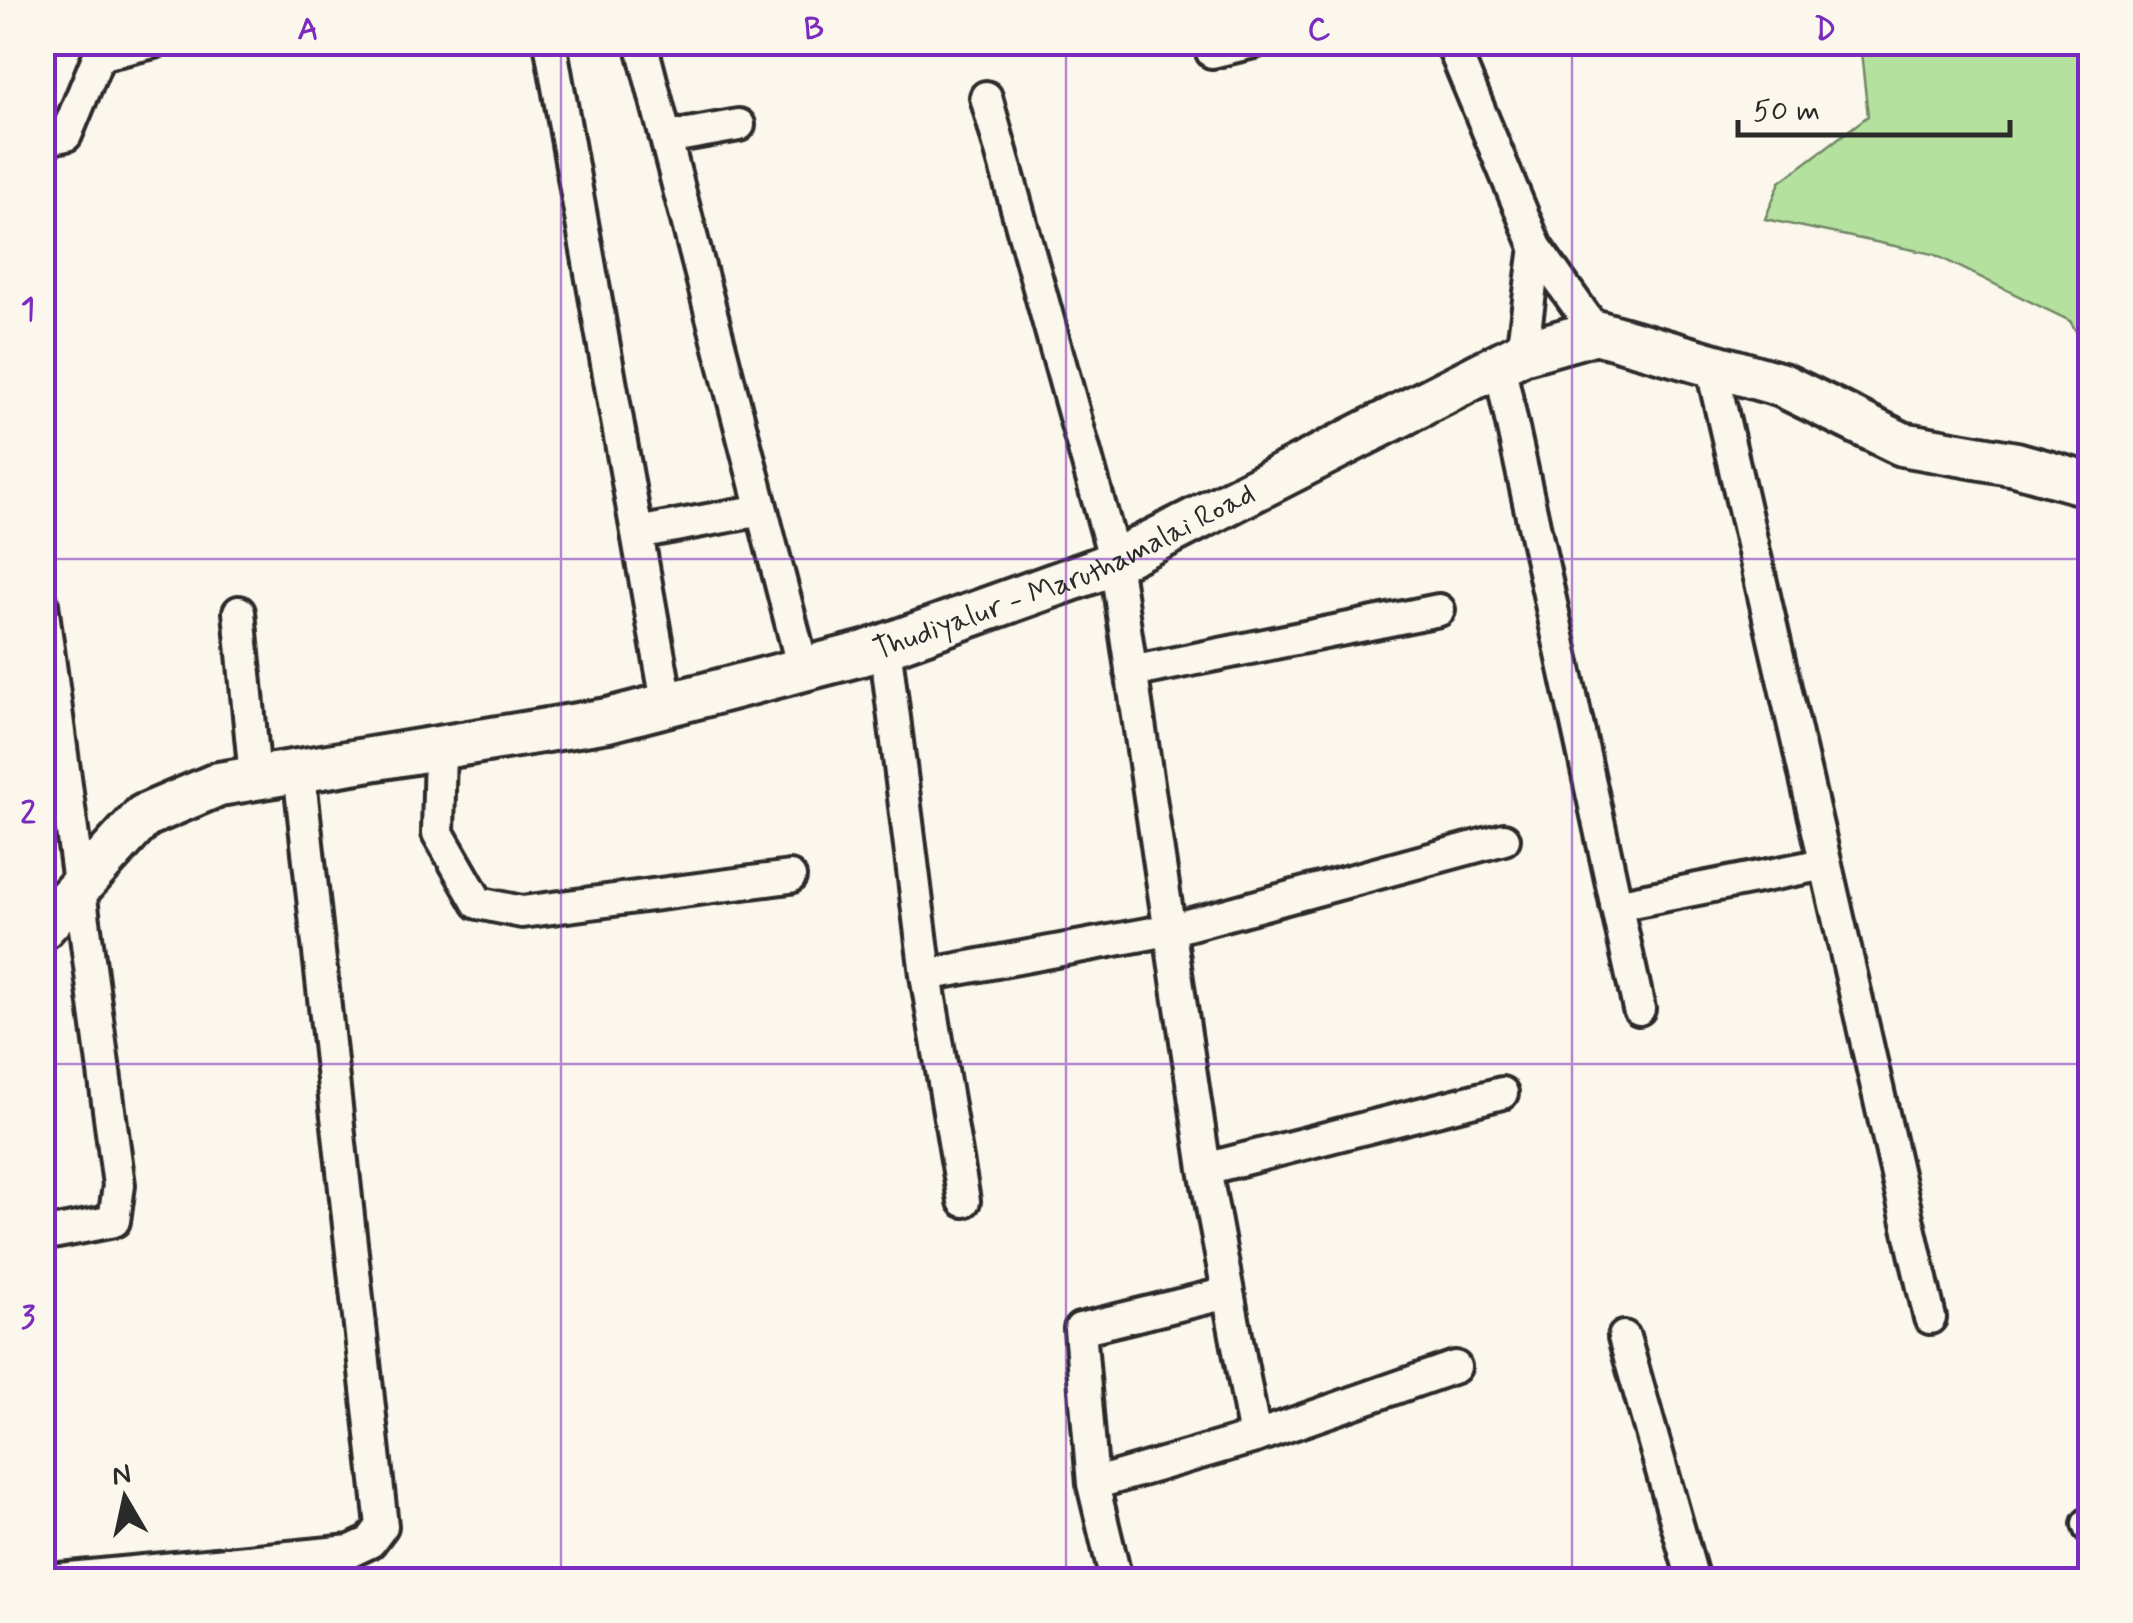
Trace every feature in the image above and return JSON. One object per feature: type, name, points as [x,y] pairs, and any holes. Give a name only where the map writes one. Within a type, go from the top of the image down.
[{"type":"main road","name":"Thudiyalur - Maruthamalai Road","points":[[42,928],[144,816],[219,784],[608,720],[885,645],[1115,561],[1510,358],[1596,332]]},
{"type":"main road","points":[[1596,332],[1782,386],[1902,444],[2016,464],[2090,485]]},
{"type":"street","points":[[42,140],[66,135],[98,56],[154,42]]},
{"type":"street","points":[[550,42],[667,702]]},
{"type":"street","points":[[641,42],[803,668]]},
{"type":"street","points":[[1212,52],[1254,42]]},
{"type":"street","points":[[1451,42],[1536,247],[1596,332]]},
{"type":"street","points":[[986,97],[1115,561],[1205,1168],[1255,1438]]},
{"type":"street","points":[[666,138],[739,125]]},
{"type":"street","points":[[1536,247],[1510,358],[1639,1008]]},
{"type":"street","points":[[1711,366],[1930,1318]]},
{"type":"street","points":[[637,532],[762,510]]},
{"type":"street","points":[[42,604],[119,1185],[114,1221],[42,1234]]},
{"type":"street","points":[[1131,672],[1439,610]]},
{"type":"street","points":[[239,612],[255,778]]},
{"type":"street","points":[[885,645],[926,975],[964,1201]]},
{"type":"street","points":[[440,748],[438,833],[478,903],[522,912],[790,877]]},
{"type":"street","points":[[49,1580],[351,1550],[370,1542],[382,1526],[300,770]]},
{"type":"street","points":[[926,975],[1169,930],[1504,840]]},
{"type":"street","points":[[1616,906],[1825,864]]},
{"type":"street","points":[[1205,1168],[1502,1093]]},
{"type":"street","points":[[1116,1580],[1093,1484],[1080,1328],[1228,1293]]},
{"type":"street","points":[[1624,1337],[1693,1580]]},
{"type":"street","points":[[1093,1484],[1255,1438],[1455,1367]]},
{"type":"green space","points":[[1860,43],[2090,43],[2090,355],[2070,321],[1933,254],[1765,219],[1780,182],[1868,116]]}]
